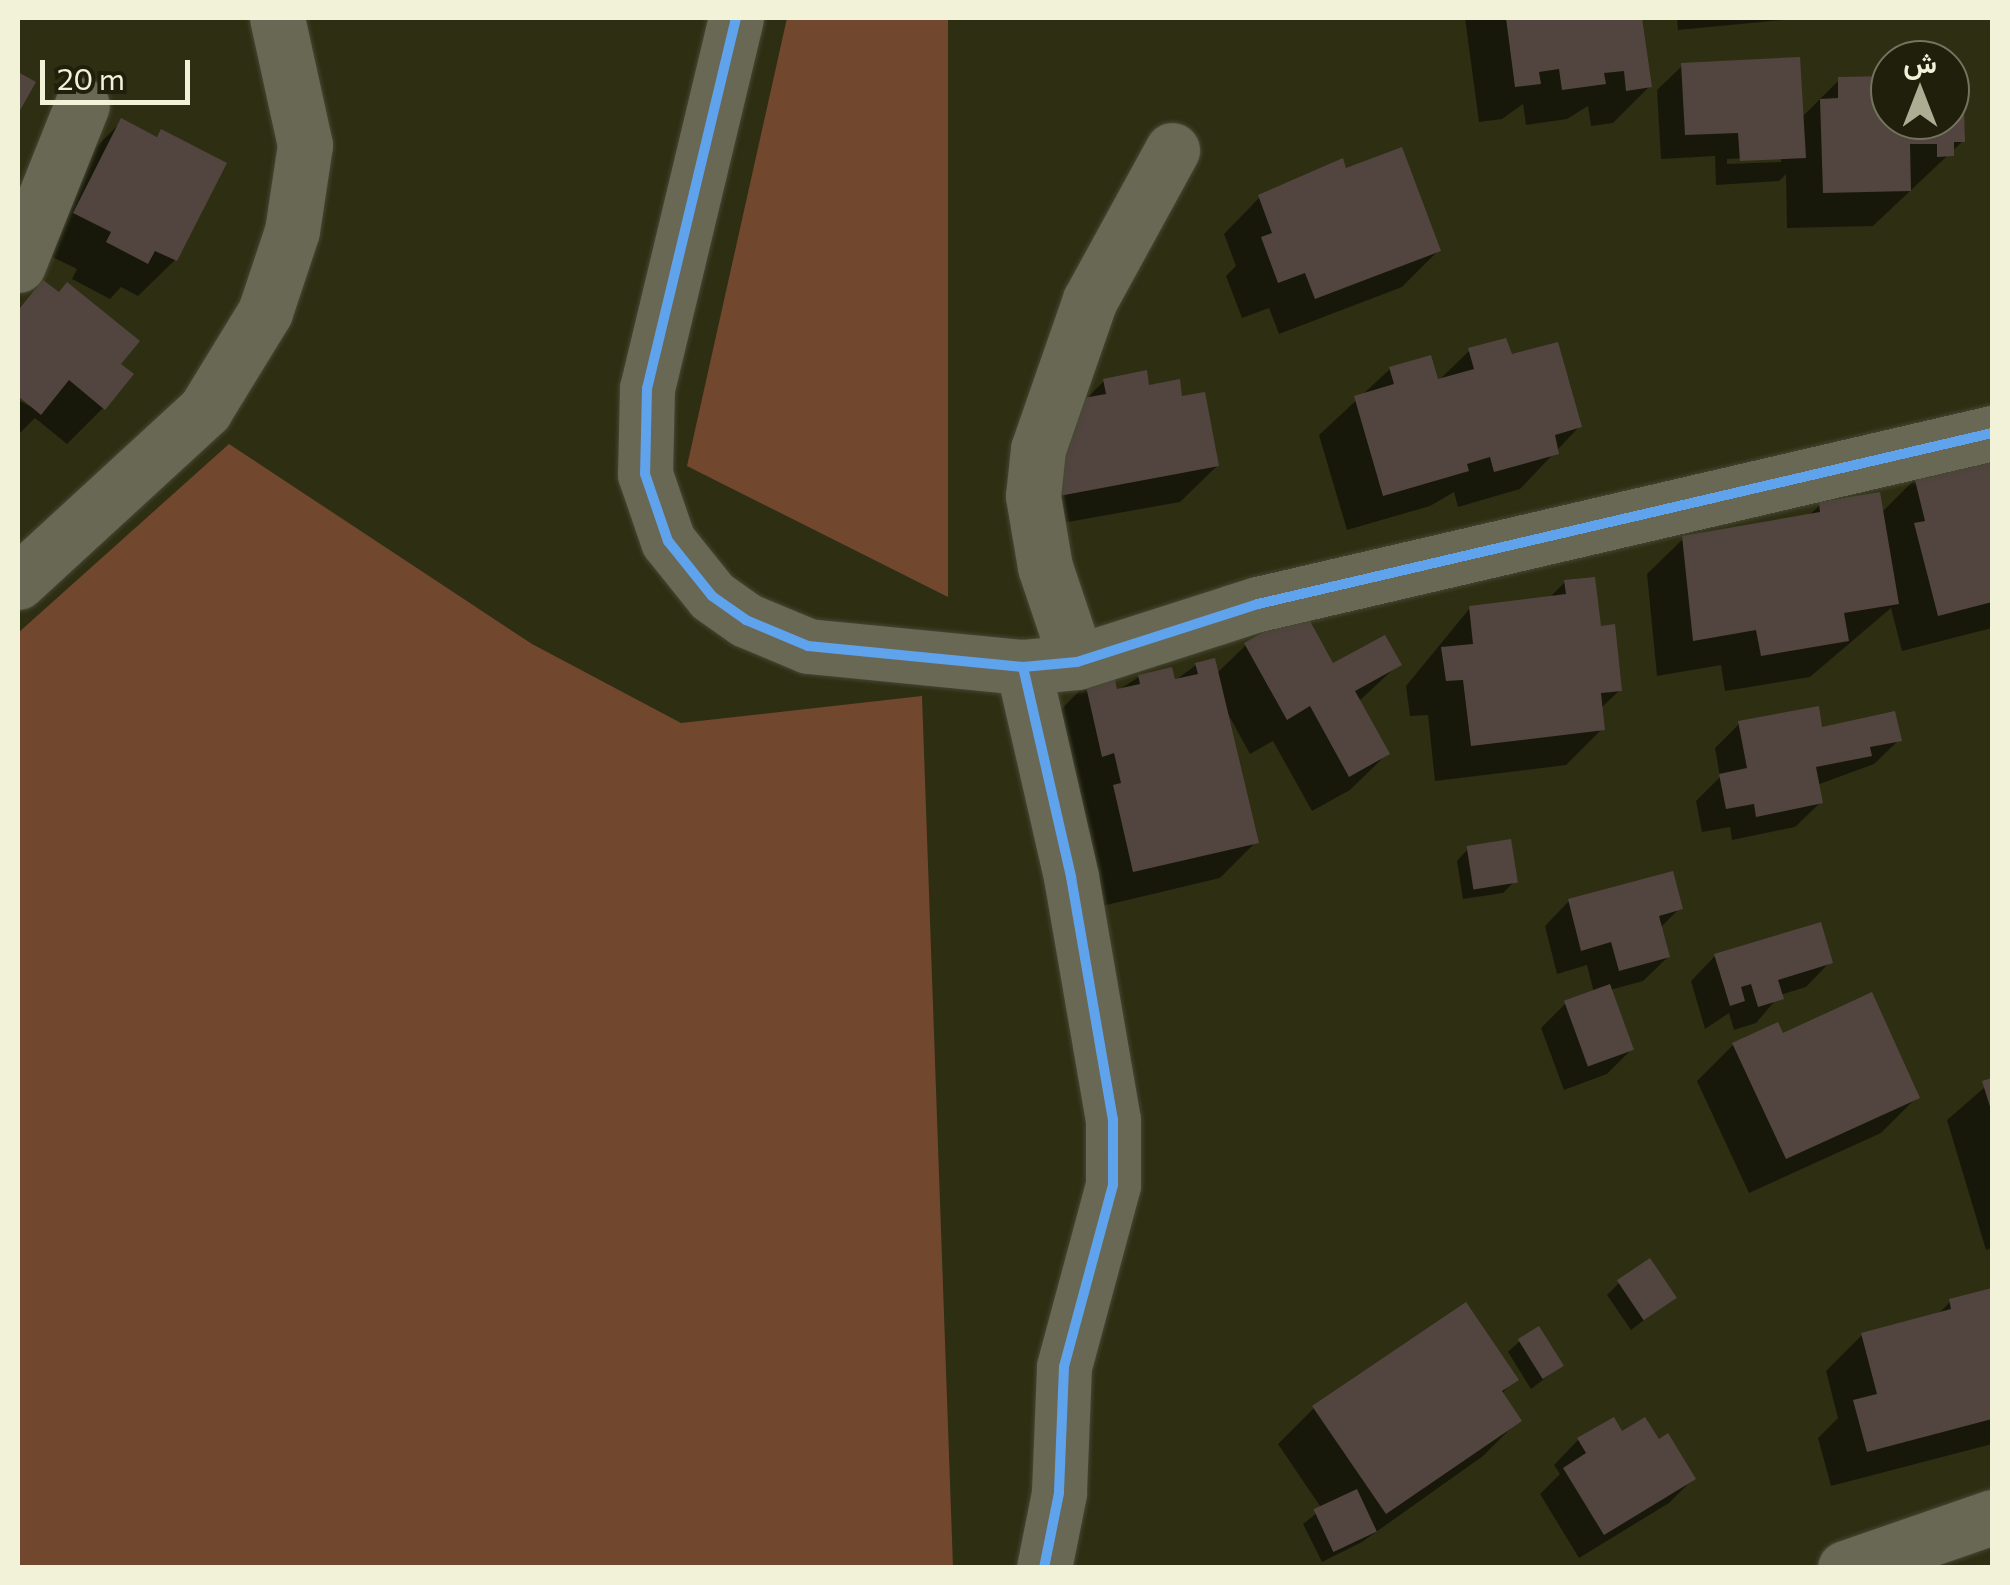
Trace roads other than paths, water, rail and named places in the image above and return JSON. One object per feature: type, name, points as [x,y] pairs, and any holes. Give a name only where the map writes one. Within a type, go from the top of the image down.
[{"type":"street","points":[[18,582],[205,410],[266,312],[292,231],[305,145],[277,18]]},
{"type":"street","points":[[736,18],[642,430],[645,474],[668,541],[712,596],[746,620],[808,646],[1023,667],[1077,662],[1258,604],[1992,433]]},
{"type":"street","points":[[18,265],[82,105]]},
{"type":"street","points":[[1077,662],[1045,567],[1033,496],[1038,449],[1090,300],[1172,150]]},
{"type":"street","points":[[1023,667],[1071,877],[1113,1119],[1113,1185],[1064,1367],[1059,1494],[1044,1568]]},
{"type":"street","points":[[1844,1568],[1992,1517]]}]
